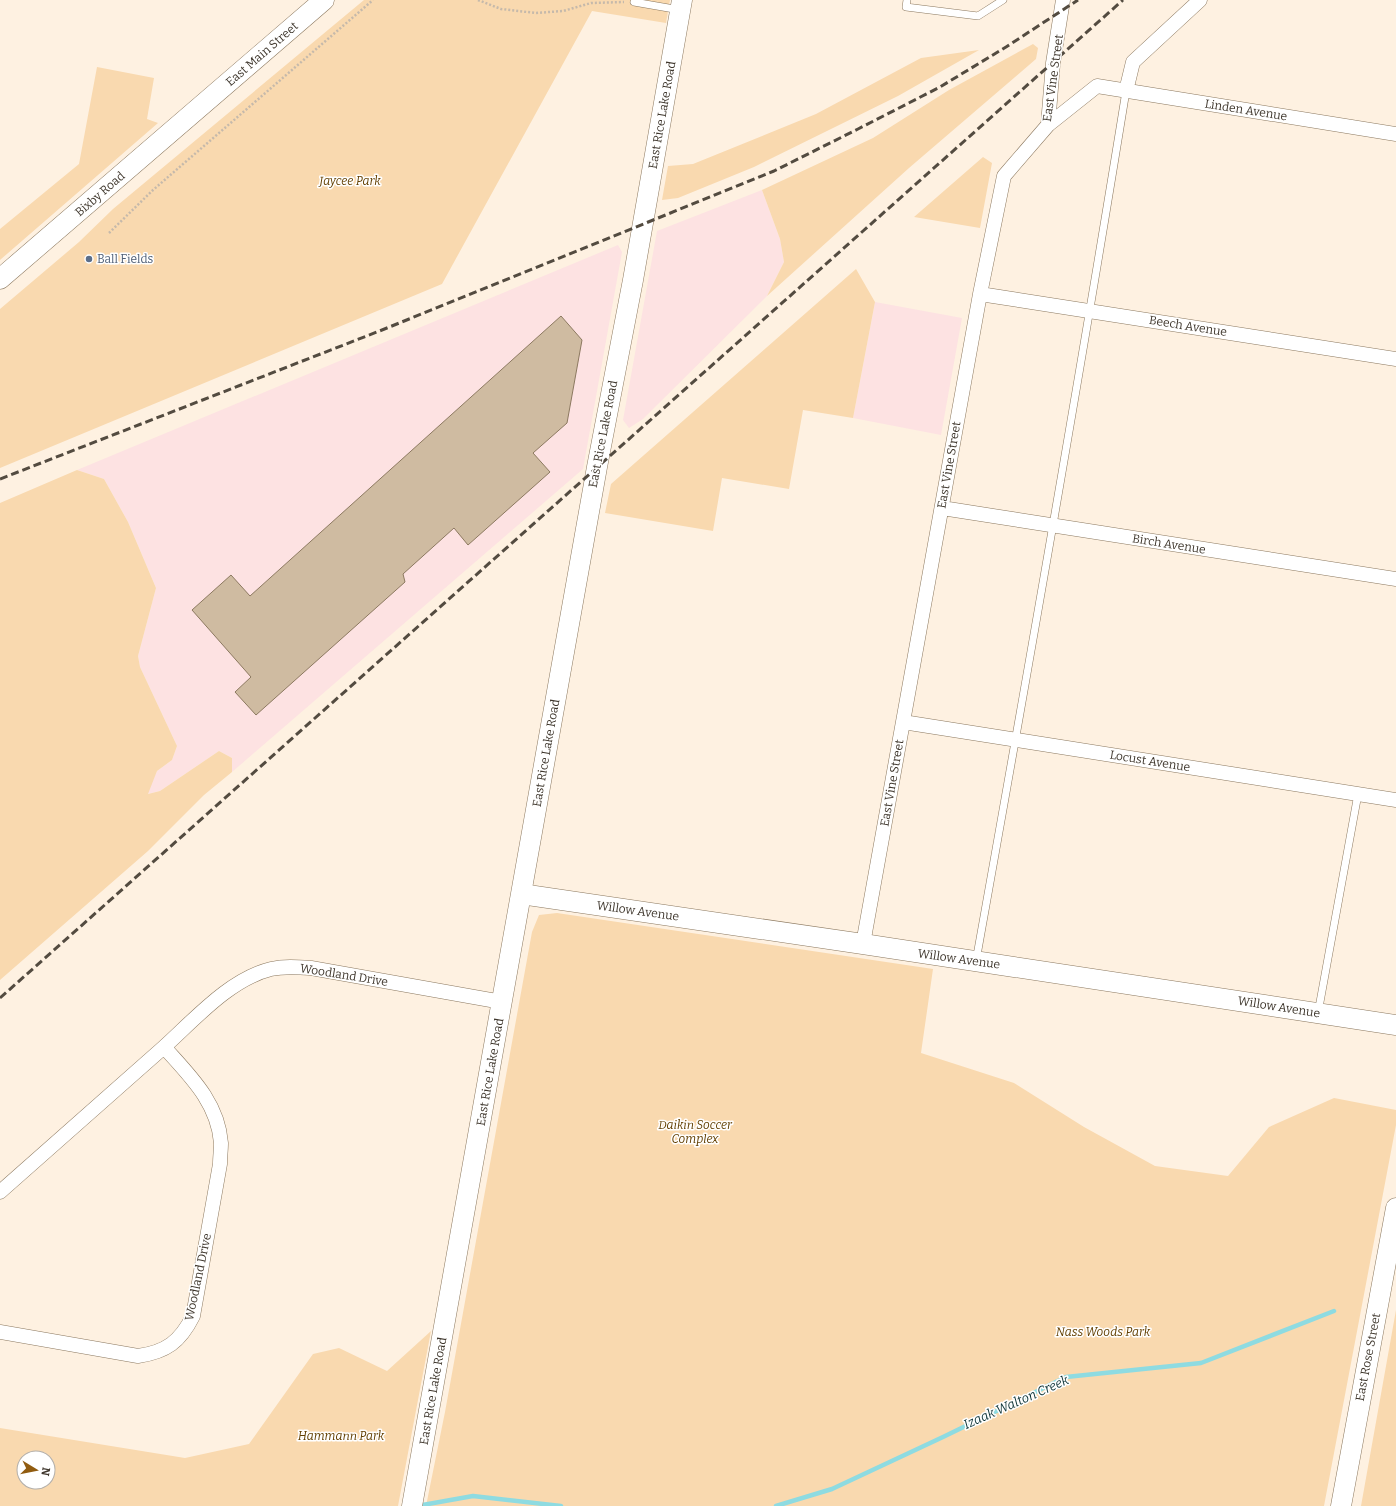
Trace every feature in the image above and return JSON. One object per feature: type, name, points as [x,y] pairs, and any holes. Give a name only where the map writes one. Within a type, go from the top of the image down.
[{"type":"street","name":"East Main Street","points":[[199,107],[324,0]]},
{"type":"street","name":"East Vine Street","points":[[863,944],[980,294],[1004,176],[1048,125],[1053,63],[1063,0]]},
{"type":"street","points":[[1126,91],[1133,62],[1200,0]]},
{"type":"street","name":"East Rice Lake Road","points":[[412,1506],[597,467],[633,280],[681,5]]},
{"type":"street","name":"Linden Avenue","points":[[1048,125],[1097,86],[1396,134]]},
{"type":"street","name":"Bixby Road","points":[[0,280],[199,107]]},
{"type":"street","name":"Beech Avenue","points":[[980,294],[1396,359]]},
{"type":"street","name":"Birch Avenue","points":[[942,508],[1396,577]]},
{"type":"street","name":"Locust Avenue","points":[[903,722],[1396,800]]},
{"type":"street","name":"Willow Avenue","points":[[521,894],[1396,1025]]},
{"type":"street","name":"Woodland Drive","points":[[0,1192],[225,993],[239,982],[255,974],[278,968],[311,968],[502,1002]]},
{"type":"street","name":"Woodland Drive","points":[[0,1332],[138,1356],[152,1354],[165,1349],[178,1340],[187,1329],[193,1316],[220,1164],[221,1143],[218,1125],[202,1090],[164,1046]]},
{"type":"street","name":"East Rose Street","points":[[1341,1506],[1396,1208]]},
{"type":"lane","points":[[907,0],[906,7],[978,16],[1003,0]]},
{"type":"lane","points":[[634,1],[681,5]]},
{"type":"lane","points":[[976,961],[1054,526],[1126,91]]},
{"type":"lane","points":[[1318,1013],[1358,794]]},
{"type":"path","points":[[109,233],[153,190],[373,0]]},
{"type":"path","points":[[478,0],[501,9],[536,13],[563,10],[591,3],[634,1]]},
{"type":"shaded area","points":[[762,190],[780,239],[784,262],[767,296],[643,419],[629,428],[623,420],[657,231]]},
{"type":"shaded area","points":[[618,245],[622,252],[583,469],[232,772],[232,758],[219,751],[160,791],[147,794],[157,771],[172,760],[177,746],[140,667],[138,656],[156,588],[128,522],[104,479],[77,470]]},
{"type":"shaded area","points":[[875,302],[962,318],[941,435],[853,418]]},
{"type":"green space","name":"Jaycee Park","points":[[364,0],[670,0],[666,23],[592,11],[442,284],[0,468],[0,309],[79,242],[113,209]]},
{"type":"green space","points":[[1033,44],[1038,48],[1036,59],[909,168],[767,296],[784,262],[780,239],[762,190],[873,138],[949,90]]},
{"type":"green space","points":[[979,50],[898,96],[754,167],[678,198],[662,200],[668,166],[693,164],[816,114],[921,58]]},
{"type":"green space","points":[[97,67],[154,78],[147,119],[158,123],[0,260],[0,229],[79,164]]},
{"type":"green space","points":[[983,157],[992,163],[980,228],[914,217]]},
{"type":"green space","points":[[856,269],[875,302],[853,418],[803,410],[789,489],[722,478],[713,531],[605,513],[611,484]]},
{"type":"green space","points":[[77,470],[104,479],[128,522],[156,588],[138,656],[140,667],[177,746],[172,760],[157,771],[148,794],[160,791],[219,751],[232,758],[232,772],[204,795],[148,851],[0,980],[0,503]]},
{"type":"green space","points":[[557,913],[933,969],[921,1053],[1014,1083],[1084,1127],[1155,1166],[1228,1176],[1269,1127],[1334,1098],[1396,1110],[1396,1125],[1324,1506],[426,1506],[445,1412],[532,932],[539,915]]},
{"type":"green space","points":[[1396,1310],[1396,1506],[1361,1506]]},
{"type":"green space","name":"Hammann Park","points":[[431,1331],[398,1506],[0,1506],[0,1428],[185,1458],[249,1444],[313,1354],[339,1348],[387,1371]]},
{"type":"building","points":[[561,316],[582,340],[567,423],[533,453],[550,472],[468,545],[454,528],[403,574],[405,582],[256,715],[235,692],[251,677],[192,610],[231,575],[250,596]]},
{"type":"waterway","name":"Izaak Walton Creek","points":[[776,1506],[832,1489],[1066,1377],[1201,1363],[1334,1311]]},
{"type":"waterway","name":"Izaak Walton Creek","points":[[417,1506],[473,1496],[561,1506]]},
{"type":"railway","points":[[0,479],[382,330],[774,171],[940,87],[1006,47],[1078,0]]},
{"type":"railway","points":[[0,998],[1123,0]]},
{"type":"place","name":"Ball Fields","points":[[89,259]]},
{"type":"park label","name":"Daikin Soccer Complex","points":[[695,1132]]},
{"type":"park label","name":"Nass Woods Park","points":[[1103,1332]]}]
